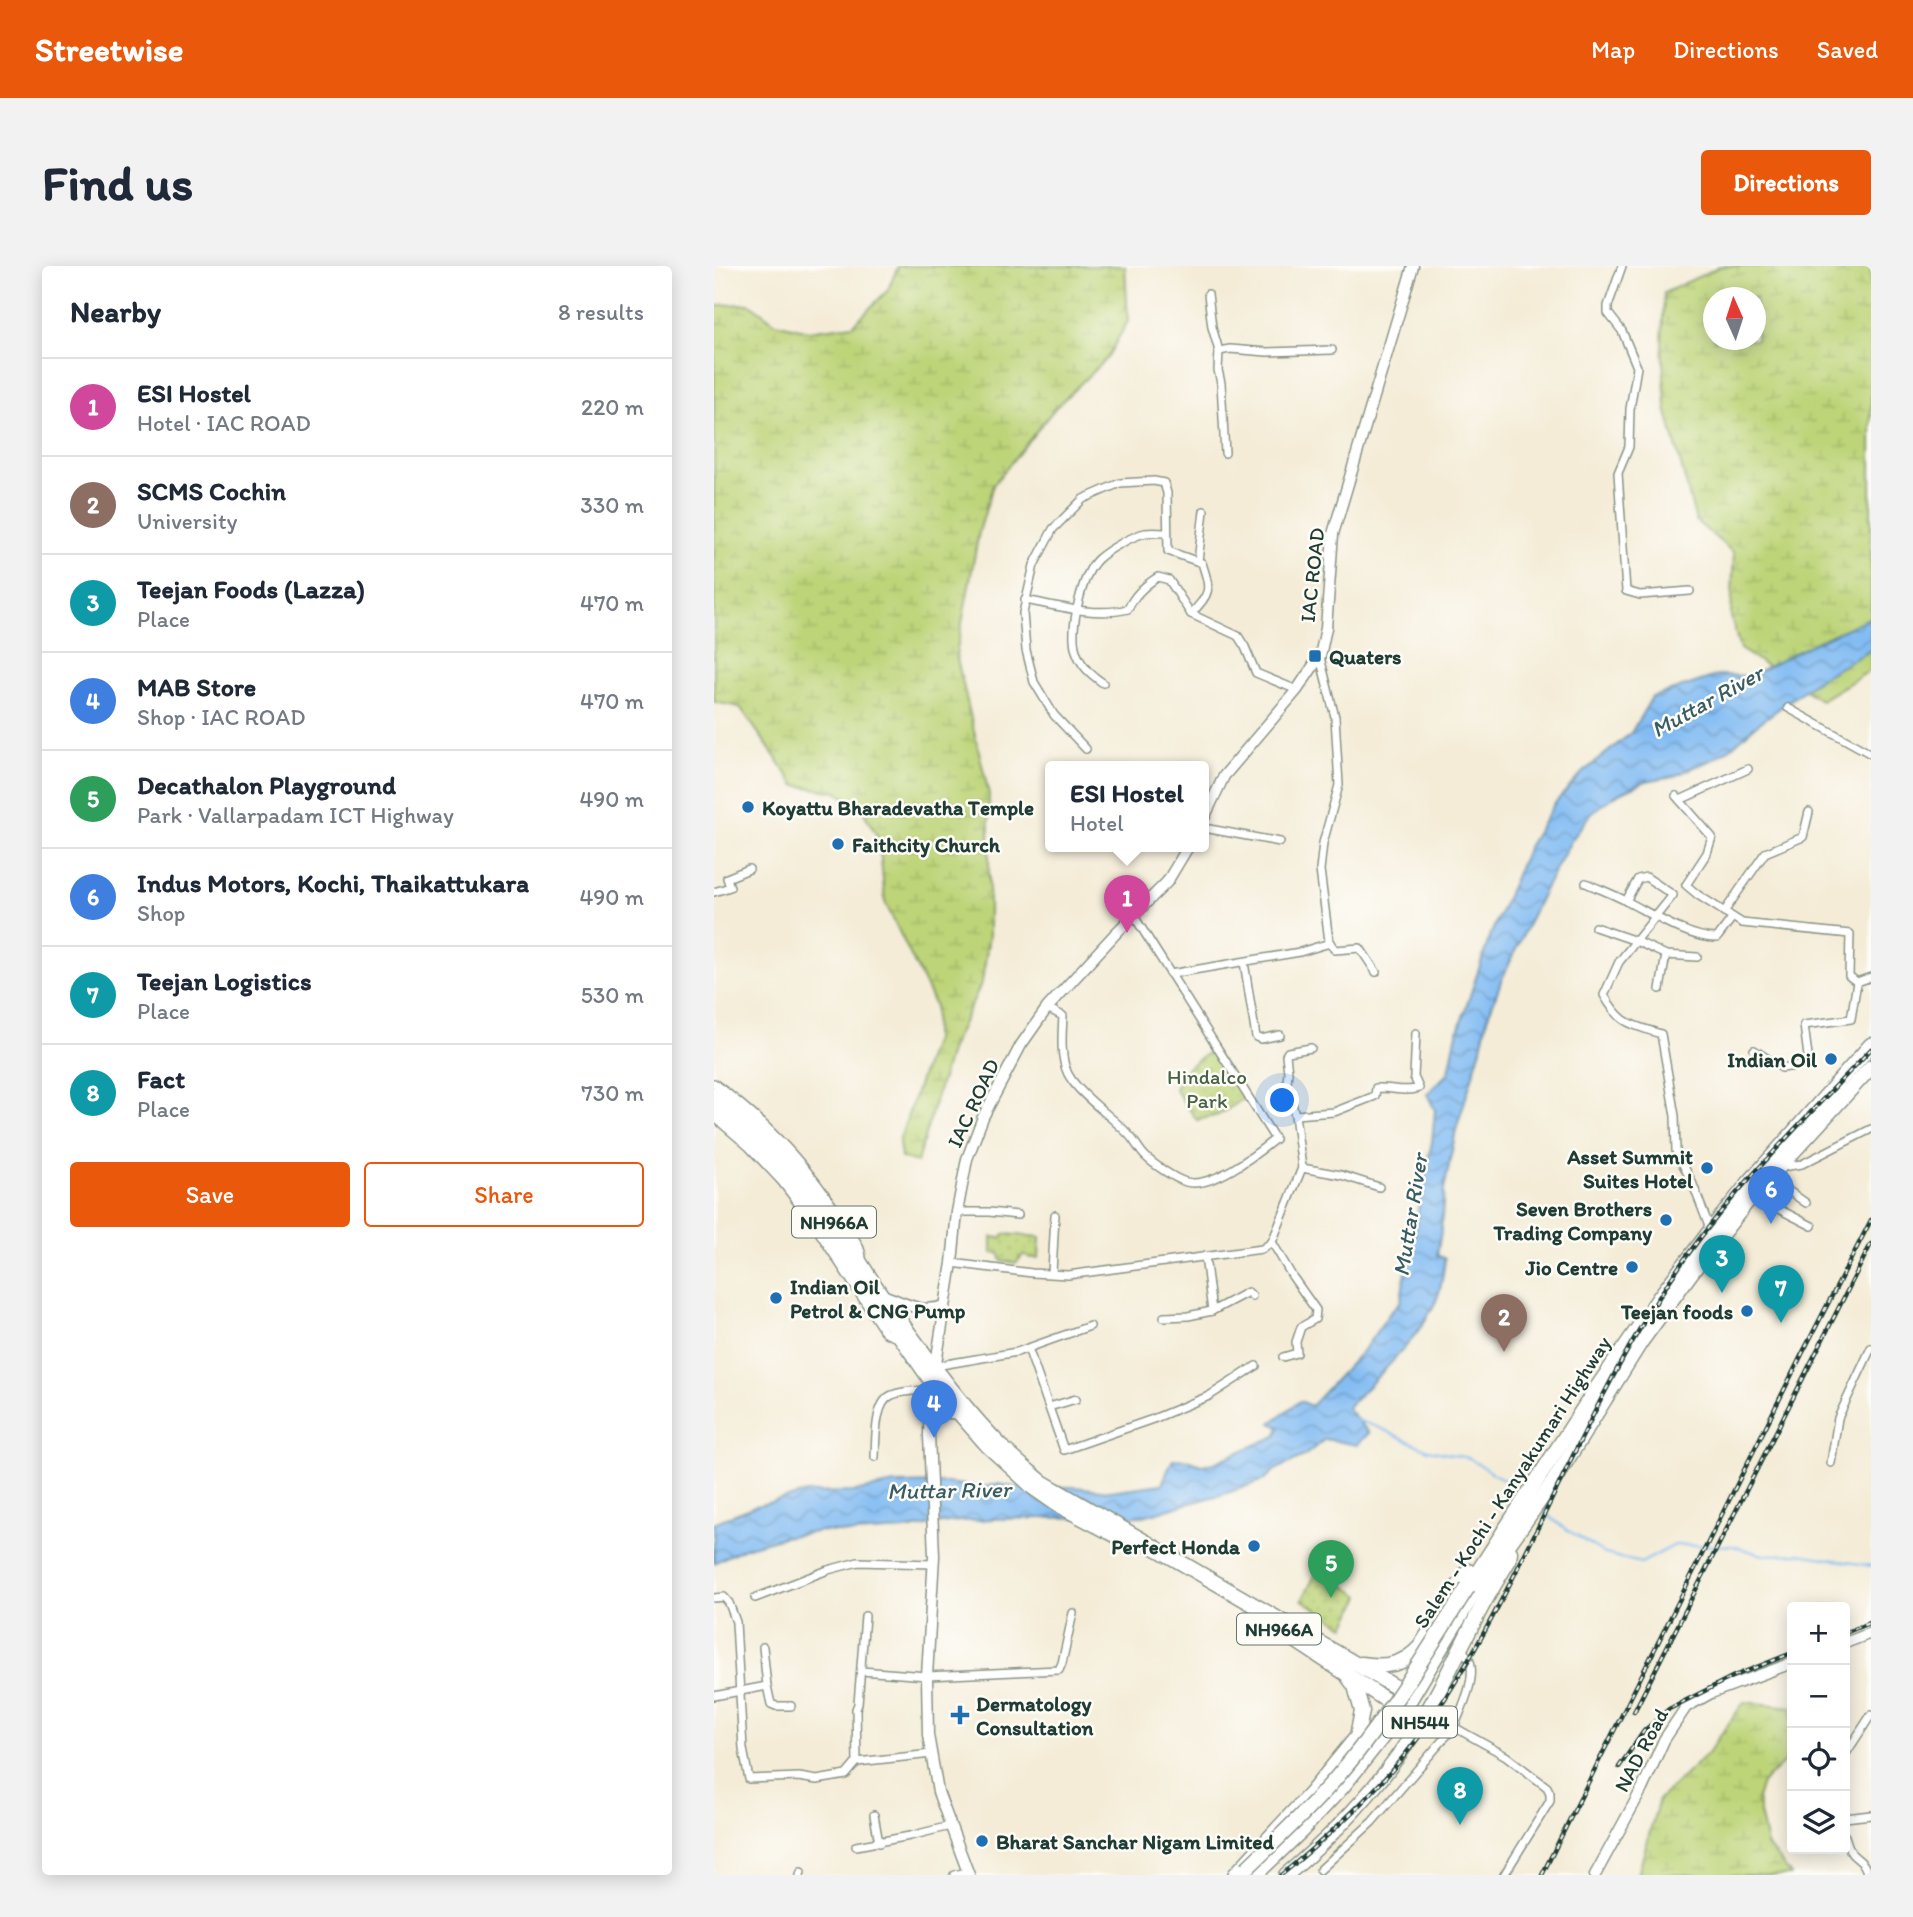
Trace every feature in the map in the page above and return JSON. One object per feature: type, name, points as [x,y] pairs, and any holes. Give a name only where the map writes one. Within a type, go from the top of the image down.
[{"type":"highway","name":"Salem - Kochi - Kanyakumari Highway","points":[[1244,1874],[1295,1824],[1338,1776],[1375,1728],[1405,1686],[1489,1553],[1520,1519],[1635,1331],[1748,1184],[1871,1045]]},
{"type":"highway","name":"Salem - Kochi - Kanyakumari Highway","points":[[1546,1478],[1691,1273],[1753,1196],[1871,1067]]},
{"type":"highway","name":"NH966A","points":[[714,1094],[768,1141],[793,1167],[882,1295],[1003,1455]]},
{"type":"highway","name":"NH966A","points":[[714,1107],[771,1157],[799,1191],[932,1386],[1035,1489],[1058,1505],[1152,1550],[1267,1622],[1349,1668],[1412,1697]]},
{"type":"highway","name":"Salem - Kochi - Kanyakumari Highway","points":[[1244,1874],[1302,1830],[1343,1786],[1403,1711],[1475,1593],[1512,1541],[1520,1519]]},
{"type":"highway","name":"NH544","points":[[1286,1875],[1327,1838],[1400,1754],[1426,1713],[1509,1560],[1512,1541]]},
{"type":"highway","points":[[1244,1874],[1357,1737],[1362,1711],[1349,1668],[1384,1666],[1411,1657],[1475,1560],[1489,1553]]},
{"type":"highway","name":"NH966A","points":[[1349,1668],[1403,1711]]},
{"type":"main road","name":"IAC ROAD","points":[[1209,808],[1224,776],[1297,690],[1320,656],[1326,628],[1333,534],[1413,266]]},
{"type":"main road","name":"IAC ROAD","points":[[968,1873],[938,1793],[928,1735],[927,1676],[933,1560],[930,1410],[953,1263],[957,1212],[967,1159],[983,1117],[1021,1045],[1047,1008],[1172,876],[1185,852]]},
{"type":"main road","points":[[882,1295],[916,1308],[932,1310],[945,1306]]},
{"type":"main road","points":[[930,1410],[960,1414]]},
{"type":"main road","points":[[1850,1641],[1871,1633]]},
{"type":"main road","name":"NAD Road","points":[[1595,1875],[1642,1789],[1664,1740],[1686,1707],[1711,1693],[1787,1665]]},
{"type":"street","points":[[1622,266],[1608,313],[1622,331],[1637,367],[1630,409],[1629,447],[1619,473],[1626,591],[1640,595],[1690,591]]},
{"type":"street","points":[[1208,294],[1212,327],[1219,351],[1218,370],[1225,453]]},
{"type":"street","points":[[1219,351],[1332,350]]},
{"type":"street","points":[[1086,748],[1054,715],[1034,682],[1026,650],[1023,613],[1025,600],[1034,565],[1054,529],[1083,499],[1120,483],[1164,483],[1167,493],[1168,551],[1202,563],[1209,587],[1205,599],[1191,614]]},
{"type":"street","points":[[1198,561],[1204,511]]},
{"type":"street","points":[[1103,683],[1087,672],[1075,650],[1074,629],[1085,577],[1097,559],[1126,541],[1145,533],[1167,533]]},
{"type":"street","points":[[1025,600],[1115,612],[1128,608],[1148,583],[1158,577],[1169,580],[1191,614],[1238,636],[1256,673],[1297,690]]},
{"type":"street","points":[[1320,656],[1335,717],[1339,785],[1323,843],[1320,870],[1330,943],[1335,950],[1360,947],[1376,972]]},
{"type":"street","points":[[1788,708],[1871,754]]},
{"type":"street","points":[[1748,769],[1678,798],[1712,837],[1707,853],[1686,885],[1742,923],[1850,934],[1849,976],[1857,982]]},
{"type":"street","points":[[1724,912],[1765,853],[1803,837],[1809,812]]},
{"type":"street","points":[[1209,829],[1280,842]]},
{"type":"street","points":[[714,892],[730,887],[727,877],[749,869]]},
{"type":"street","points":[[1626,901],[1638,879],[1646,877],[1674,895],[1619,962],[1604,995],[1614,1012],[1625,1022],[1661,1034],[1675,1116],[1676,1151],[1711,1230]]},
{"type":"street","points":[[1586,883],[1699,935],[1717,938],[1732,918]]},
{"type":"street","points":[[1047,1008],[1063,1016],[1063,1054],[1068,1073],[1078,1087],[1129,1135],[1145,1157],[1186,1182],[1204,1183],[1237,1166],[1275,1139],[1134,916]]},
{"type":"street","points":[[1595,927],[1666,955],[1697,957]]},
{"type":"street","points":[[1170,974],[1300,952],[1330,943]]},
{"type":"street","points":[[1660,989],[1666,955]]},
{"type":"street","points":[[1244,962],[1256,1037],[1261,1039],[1280,1035]]},
{"type":"street","points":[[1857,982],[1871,977]]},
{"type":"street","points":[[1754,1050],[1782,1068],[1809,1065],[1804,1025],[1851,1019],[1857,982]]},
{"type":"street","points":[[1295,1115],[1334,1112],[1375,1096],[1376,1088],[1419,1088],[1414,1077],[1416,1033]]},
{"type":"street","points":[[953,1263],[1068,1275],[1262,1250],[1272,1242],[1302,1168],[1295,1115],[1286,1083],[1289,1072],[1286,1055],[1288,1052],[1311,1048]]},
{"type":"street","points":[[714,1083],[756,1116],[809,1172],[862,1251],[862,1264]]},
{"type":"street","points":[[714,1117],[749,1147],[781,1181],[813,1223],[886,1333],[903,1341]]},
{"type":"street","points":[[1806,1203],[1774,1172],[1802,1164],[1871,1129]]},
{"type":"street","points":[[1302,1168],[1341,1175],[1379,1187]]},
{"type":"street","points":[[1753,1196],[1812,1226]]},
{"type":"street","points":[[957,1212],[1018,1215]]},
{"type":"street","points":[[1052,1273],[1055,1215]]},
{"type":"street","points":[[1272,1242],[1316,1310],[1315,1319],[1301,1327],[1296,1342],[1297,1353],[1283,1357]]},
{"type":"street","points":[[1205,1256],[1212,1311]]},
{"type":"street","points":[[1164,1317],[1212,1311],[1248,1292],[1252,1296]]},
{"type":"street","points":[[935,1366],[1017,1352],[1090,1326]]},
{"type":"street","points":[[1028,1348],[1064,1450],[1209,1396],[1256,1366]]},
{"type":"street","points":[[1831,1463],[1838,1418],[1871,1348]]},
{"type":"street","points":[[875,1457],[879,1412],[888,1396],[932,1386]]},
{"type":"street","points":[[1049,1407],[1076,1399]]},
{"type":"street","points":[[754,1598],[828,1570],[858,1562],[933,1560]]},
{"type":"street","points":[[714,1598],[724,1597],[736,1622],[743,1749],[749,1779],[799,1777],[817,1780],[846,1776],[857,1762],[856,1709],[862,1671],[865,1616]]},
{"type":"street","points":[[862,1671],[927,1676],[1059,1670],[1073,1613]]},
{"type":"street","points":[[763,1647],[772,1705],[791,1706]]},
{"type":"street","points":[[1320,1870],[1372,1822],[1454,1727],[1468,1693],[1471,1674],[1468,1657],[1460,1648]]},
{"type":"street","points":[[714,1696],[767,1686]]},
{"type":"street","points":[[1850,1747],[1871,1715]]},
{"type":"street","points":[[1454,1727],[1506,1756],[1547,1787],[1550,1793],[1550,1801],[1504,1875]]},
{"type":"street","points":[[857,1762],[932,1755]]},
{"type":"street","points":[[874,1815],[879,1843]]},
{"type":"street","points":[[1850,1817],[1871,1815]]},
{"type":"street","points":[[856,1846],[950,1826]]},
{"type":"street","points":[[1850,1850],[1868,1865],[1867,1875]]},
{"type":"street","points":[[954,1875],[968,1873]]},
{"type":"green space","points":[[898,266],[1125,266],[1128,321],[1107,358],[1055,408],[993,485],[979,532],[956,655],[989,794],[989,936],[982,982],[951,1048],[917,1162],[901,1158],[899,1142],[934,1039],[935,1006],[885,902],[879,839],[863,811],[837,792],[795,785],[740,707],[714,702],[714,308],[720,305],[750,304],[776,323],[808,331],[853,325],[888,290]]},
{"type":"green space","points":[[1721,266],[1871,266],[1871,670],[1821,700],[1740,649],[1731,617],[1734,553],[1696,521],[1666,408],[1662,344],[1664,293]]},
{"type":"green space","name":"Hindalco Park","points":[[1213,1050],[1246,1097],[1218,1115],[1197,1120],[1175,1089],[1190,1066]]},
{"type":"green space","points":[[1004,1234],[1040,1237],[1039,1258],[1030,1258],[1024,1254],[1016,1263],[1002,1261],[999,1253],[992,1253],[992,1237],[1002,1238]]},
{"type":"green space","points":[[1318,1570],[1361,1596],[1345,1626],[1302,1600]]},
{"type":"green space","points":[[1744,1702],[1787,1706],[1787,1760],[1762,1783],[1757,1799],[1767,1845],[1791,1875],[1638,1875],[1659,1799],[1707,1754]]},
{"type":"water","name":"Muttar River","points":[[1871,617],[1871,650],[1819,679],[1754,727],[1732,747],[1711,760],[1674,776],[1646,781],[1618,794],[1591,813],[1571,841],[1542,894],[1502,979],[1487,1019],[1456,1130],[1444,1190],[1437,1255],[1445,1259],[1438,1296],[1428,1316],[1407,1345],[1347,1408],[1369,1433],[1357,1445],[1325,1439],[1304,1456],[1275,1470],[1264,1480],[1143,1516],[993,1519],[947,1522],[905,1530],[852,1533],[822,1531],[783,1537],[744,1548],[714,1563],[714,1523],[752,1507],[806,1493],[854,1492],[895,1484],[947,1483],[984,1487],[998,1484],[1015,1487],[1075,1487],[1110,1491],[1162,1484],[1173,1459],[1188,1460],[1201,1465],[1214,1463],[1276,1436],[1280,1427],[1271,1423],[1300,1401],[1311,1406],[1365,1348],[1401,1301],[1432,1142],[1435,1110],[1427,1094],[1449,1072],[1456,1037],[1490,936],[1528,847],[1554,804],[1582,773],[1631,733],[1652,697],[1719,675],[1750,676]]},
{"type":"waterway","points":[[1357,1420],[1428,1450],[1469,1458],[1521,1491]]},
{"type":"waterway","points":[[1541,1509],[1560,1525],[1605,1554],[1641,1563],[1675,1545],[1733,1546],[1763,1555],[1800,1554],[1871,1566]]},
{"type":"railway","points":[[1281,1875],[1360,1805],[1413,1745],[1460,1674],[1490,1622],[1597,1407],[1656,1302],[1679,1267],[1757,1170],[1871,1049]]},
{"type":"railway","points":[[1542,1875],[1871,1220]]},
{"type":"railway","points":[[1634,1712],[1871,1244]]},
{"type":"railway","points":[[1850,1631],[1871,1622]]},
{"type":"railway","points":[[1619,1767],[1644,1731],[1669,1709],[1734,1676],[1787,1655]]},
{"type":"place","name":"Quaters","points":[[1315,656]]},
{"type":"place","name":"Koyattu Bharadevatha Temple","points":[[748,807]]},
{"type":"place","name":"Faithcity Church","points":[[838,844]]},
{"type":"place","name":"ESI Hostel","points":[[1127,933]]},
{"type":"place","name":"Indian Oil","points":[[1831,1059]]},
{"type":"place","name":"Asset Summit Suites Hotel","points":[[1707,1168]]},
{"type":"place","name":"Seven Brothers Trading Company","points":[[1666,1220]]},
{"type":"place","name":"Indus Motors, Kochi, Thaikattukara","points":[[1771,1224]]},
{"type":"place","name":"Jio Centre","points":[[1632,1267]]},
{"type":"place","name":"Teejan Foods (Lazza)","points":[[1722,1293]]},
{"type":"place","name":"Indian Oil Petrol & CNG Pump","points":[[776,1298]]},
{"type":"place","name":"Teejan foods","points":[[1747,1311]]},
{"type":"place","name":"Teejan Logistics","points":[[1781,1323]]},
{"type":"place","name":"SCMS Cochin","points":[[1504,1352]]},
{"type":"place","name":"MAB Store","points":[[934,1438]]},
{"type":"place","name":"Perfect Honda","points":[[1254,1546]]},
{"type":"place","name":"Decathalon Playground","points":[[1331,1598]]},
{"type":"place","name":"Dermatology Consultation","points":[[960,1715]]},
{"type":"place","name":"Fact","points":[[1460,1825]]},
{"type":"place","name":"Bharat Sanchar Nigam Limited","points":[[982,1841]]}]
